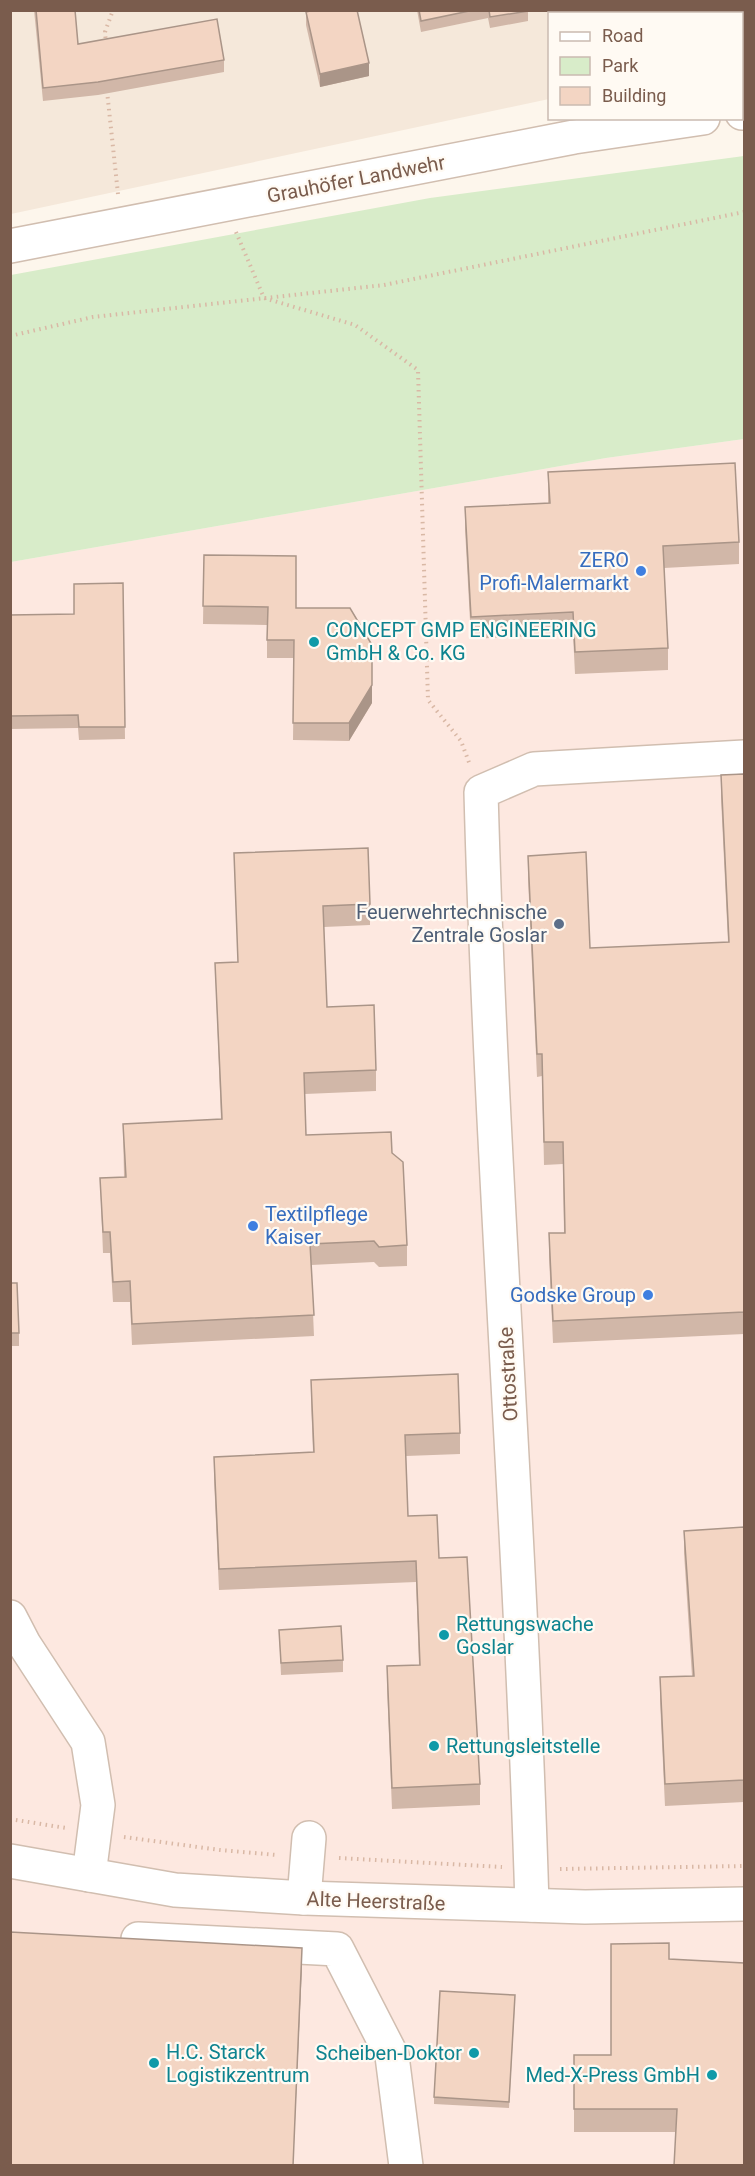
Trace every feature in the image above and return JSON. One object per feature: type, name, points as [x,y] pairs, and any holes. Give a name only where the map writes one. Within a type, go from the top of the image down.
[{"type":"street","name":"Grauhöfer Landwehr","points":[[10,246],[574,137],[689,120]]},
{"type":"street","points":[[481,792],[534,769],[744,757]]},
{"type":"street","name":"Ottostraße","points":[[481,792],[488,1002],[515,1494],[532,1905]]},
{"type":"street","points":[[10,1617],[24,1644],[88,1742],[98,1805],[88,1875]]},
{"type":"street","points":[[304,1899],[308,1847]]},
{"type":"street","name":"Alte Heerstraße","points":[[10,1861],[175,1890],[304,1899],[585,1907],[744,1904]]},
{"type":"street","points":[[104,1938],[337,1949],[392,2056],[406,2166]]},
{"type":"path","points":[[106,54],[105,32],[113,10]]},
{"type":"path","points":[[107,87],[115,167],[121,201]]},
{"type":"path","points":[[224,204],[264,298]]},
{"type":"path","points":[[10,336],[93,317],[384,285],[744,213]]},
{"type":"path","points":[[264,298],[355,325],[418,370],[428,700],[461,741],[481,792]]},
{"type":"path","points":[[10,1819],[220,1850],[308,1847],[531,1869],[744,1866]]},
{"type":"shaded area","points":[[10,11],[744,11],[743,82],[743,12],[548,12],[548,99],[11,214]]},
{"type":"shaded area","points":[[744,439],[744,2165],[11,2166],[11,562],[606,458]]},
{"type":"green space","points":[[744,156],[744,439],[606,458],[11,562],[11,275],[430,198]]},
{"type":"building","points":[[36,10],[75,10],[78,44],[217,19],[224,60],[98,82],[43,88]]},
{"type":"building","points":[[357,10],[369,63],[320,74],[306,12]]},
{"type":"building","points":[[419,10],[474,10],[421,21]]},
{"type":"building","points":[[489,10],[528,10],[528,11],[490,17]]},
{"type":"building","points":[[735,463],[739,542],[663,546],[668,648],[575,652],[573,612],[471,617],[465,507],[550,503],[548,472]]},
{"type":"building","name":"CONCEPT GMP ENGINEERING GmbH & Co. KG","points":[[204,555],[296,556],[296,608],[350,608],[372,645],[372,685],[349,723],[293,723],[294,640],[267,640],[268,607],[203,606]]},
{"type":"building","points":[[123,583],[125,727],[79,727],[78,715],[10,716],[10,615],[74,614],[74,584]]},
{"type":"building","points":[[744,774],[744,1312],[553,1321],[549,1233],[565,1233],[563,1142],[544,1142],[542,1054],[537,1054],[528,856],[586,852],[590,948],[729,942],[721,775]]},
{"type":"building","points":[[368,848],[370,904],[323,906],[327,1007],[374,1005],[376,1070],[304,1073],[306,1135],[391,1132],[392,1153],[403,1162],[407,1245],[379,1247],[374,1241],[310,1244],[314,1315],[132,1324],[130,1281],[113,1282],[110,1232],[103,1232],[100,1178],[126,1177],[123,1124],[222,1119],[215,963],[238,962],[234,853]]},
{"type":"building","points":[[10,1283],[17,1283],[19,1333],[10,1333]]},
{"type":"building","points":[[458,1374],[460,1433],[405,1435],[408,1516],[437,1515],[439,1558],[467,1557],[480,1784],[392,1788],[387,1666],[420,1665],[416,1561],[219,1569],[214,1457],[314,1452],[311,1380]]},
{"type":"building","points":[[744,1527],[744,1780],[665,1784],[660,1677],[694,1676],[684,1531]]},
{"type":"building","points":[[341,1626],[343,1660],[281,1663],[279,1630]]},
{"type":"building","name":"H.C. Starck Logistikzentrum","points":[[10,1932],[302,1948],[293,2166],[10,2166]]},
{"type":"building","points":[[669,1943],[669,1959],[744,1963],[744,2166],[674,2166],[677,2109],[574,2109],[574,2055],[611,2055],[611,1944]]},
{"type":"building","name":"Scheiben-Doktor","points":[[440,1991],[515,1995],[509,2102],[434,2097]]},
{"type":"place","name":"ZERO Profi-Malermarkt","points":[[641,571]]},
{"type":"place","name":"CONCEPT GMP ENGINEERING GmbH & Co. KG","points":[[314,642]]},
{"type":"place","name":"Feuerwehrtechnische Zentrale Goslar","points":[[559,924]]},
{"type":"place","name":"Textilpflege Kaiser","points":[[253,1226]]},
{"type":"place","name":"Godske Group","points":[[648,1295]]},
{"type":"place","name":"Rettungswache Goslar","points":[[444,1635]]},
{"type":"place","name":"Rettungsleitstelle","points":[[434,1746]]},
{"type":"place","name":"Scheiben-Doktor","points":[[474,2053]]},
{"type":"place","name":"H.C. Starck Logistikzentrum","points":[[154,2063]]},
{"type":"place","name":"Med-X-Press GmbH","points":[[712,2075]]}]
